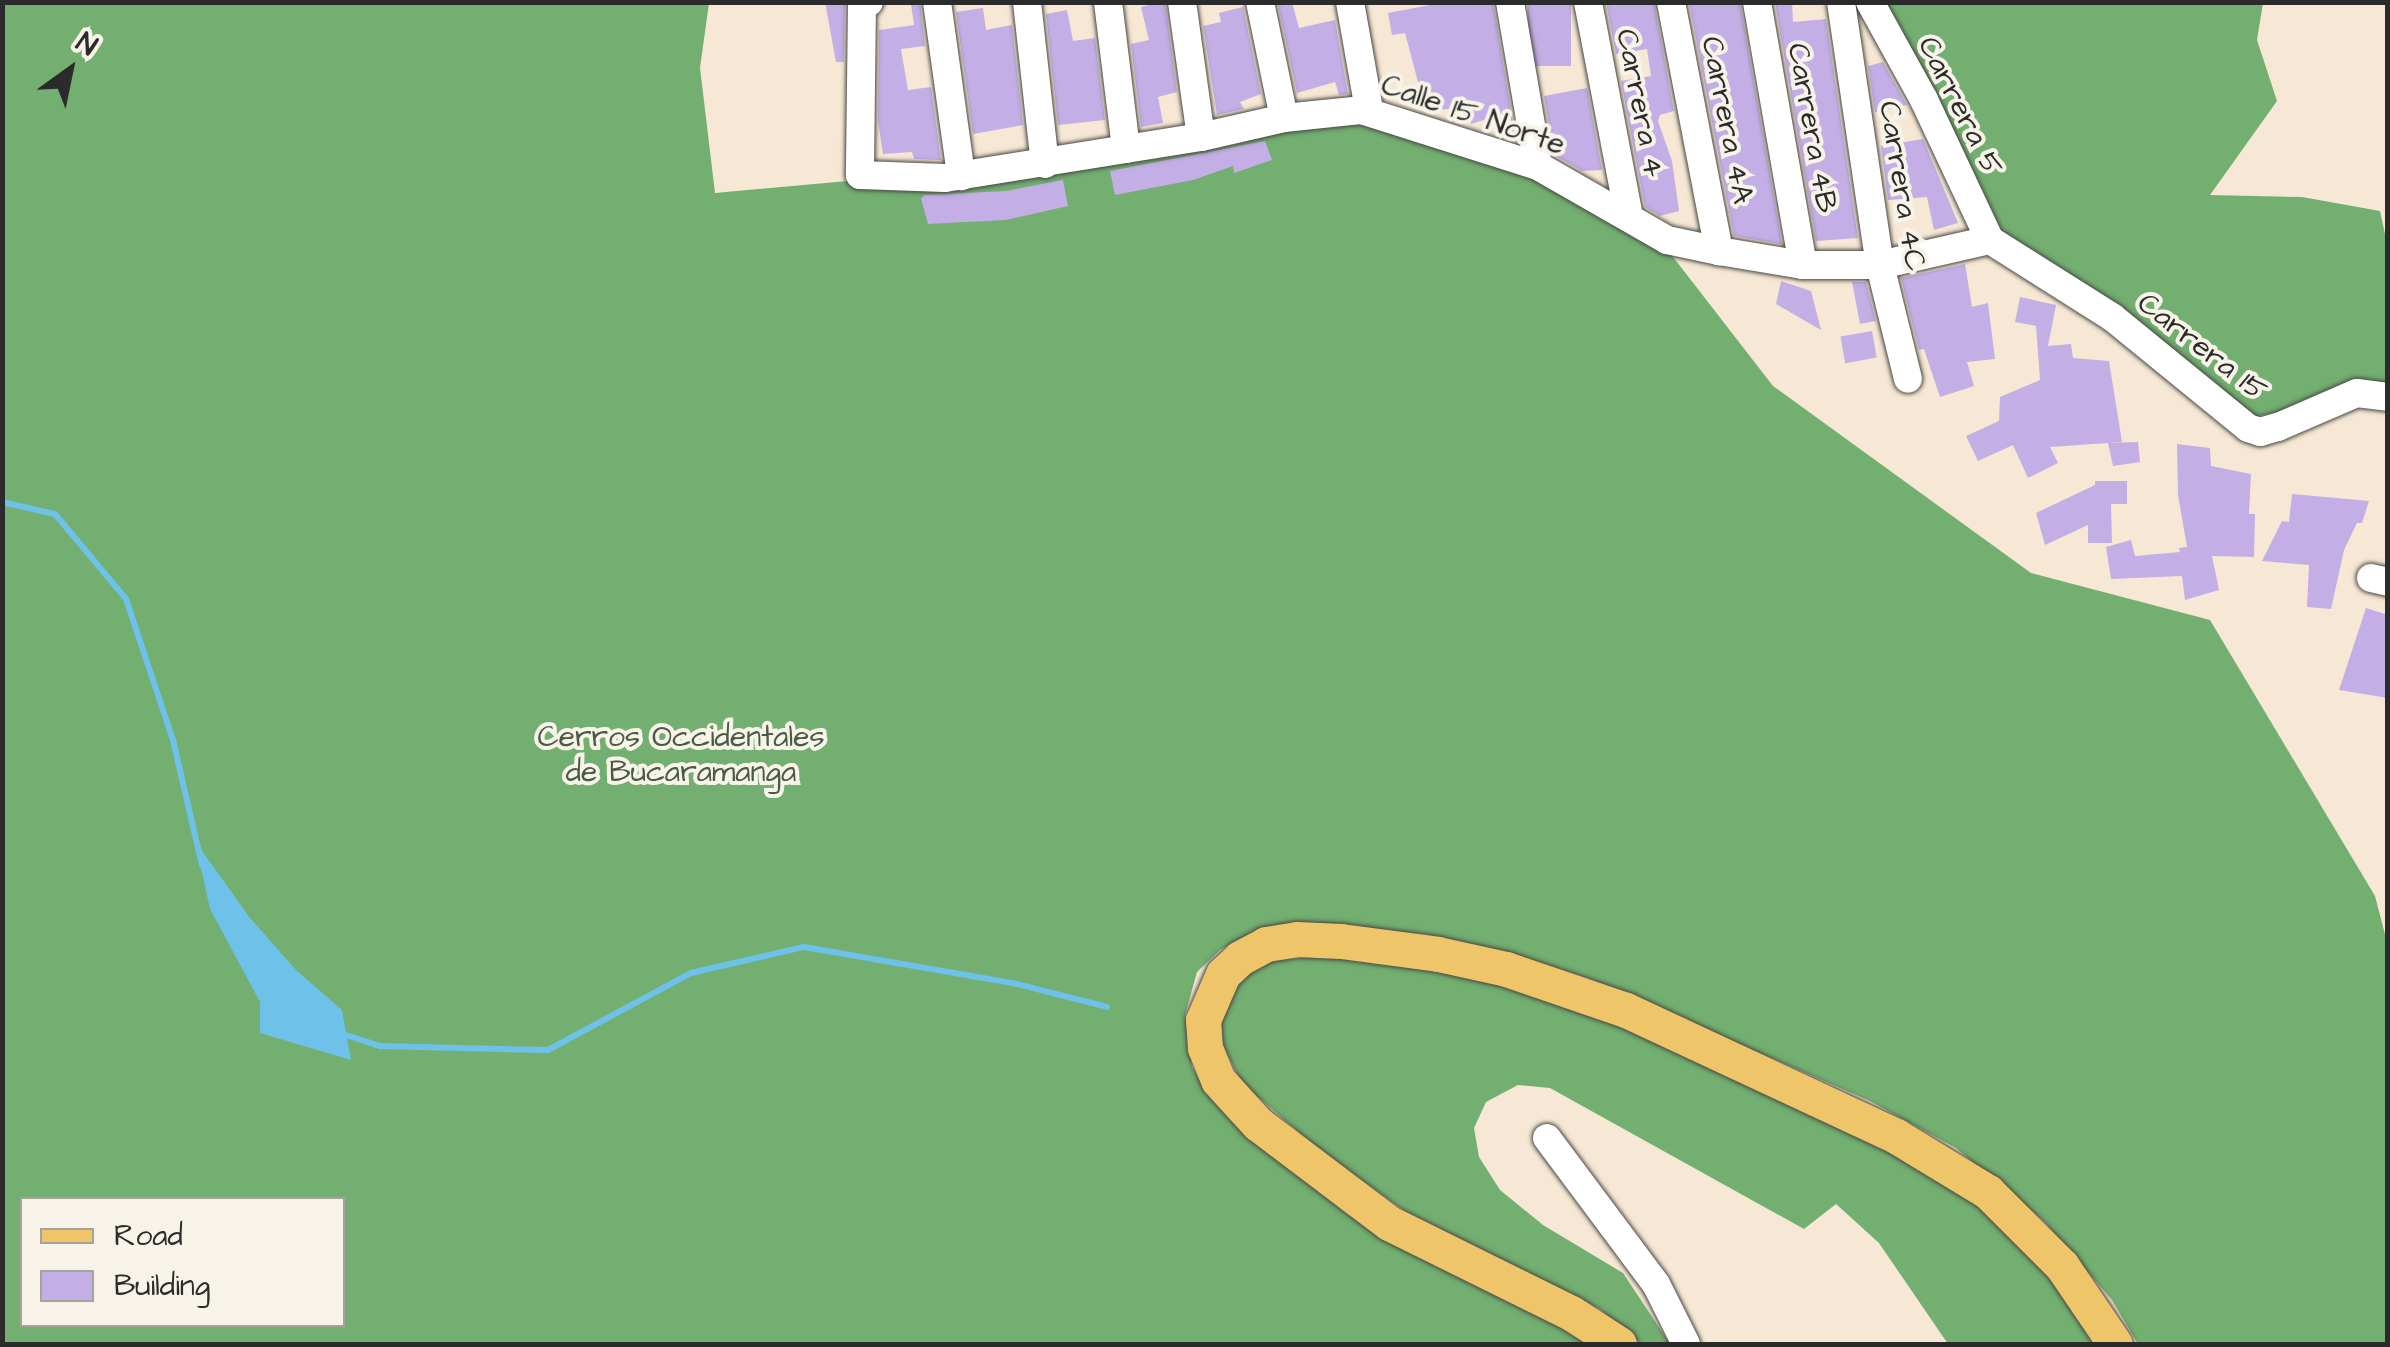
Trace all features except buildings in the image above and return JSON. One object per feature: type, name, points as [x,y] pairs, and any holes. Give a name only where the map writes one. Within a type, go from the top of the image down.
[{"type":"main road","points":[[1618,1344],[1571,1312],[1389,1223],[1258,1124],[1218,1080],[1205,1048],[1202,1020],[1224,974],[1240,958],[1266,944],[1341,941],[1438,954],[1506,969],[1608,1002],[1896,1136],[1960,1173],[2028,1229],[2062,1266],[2115,1344]]},
{"type":"street","points":[[937,2],[960,176]]},
{"type":"street","points":[[1027,2],[1045,164]]},
{"type":"street","points":[[1108,2],[1126,149]]},
{"type":"street","points":[[1182,2],[1201,137]]},
{"type":"street","points":[[1260,2],[1284,118]]},
{"type":"street","points":[[1350,2],[1370,110]]},
{"type":"street","points":[[1510,2],[1538,166]]},
{"type":"street","name":"Carrera 4","points":[[1588,2],[1628,216]]},
{"type":"street","name":"Carrera 4A","points":[[1671,2],[1720,251]]},
{"type":"street","name":"Carrera 4B","points":[[1757,2],[1803,266]]},
{"type":"street","name":"Carrera 4C","points":[[1841,2],[1880,264],[1908,378]]},
{"type":"street","name":"Carrera 5","points":[[1870,2],[1924,100],[1990,240]]},
{"type":"street","name":"Calle 15 Norte","points":[[866,3],[860,175],[960,176],[1201,137],[1284,118],[1370,110],[1538,166],[1667,240],[1803,266],[1880,264],[1990,240]]},
{"type":"street","name":"Carrera 15","points":[[1990,240],[2112,317],[2248,428],[2260,432],[2278,428],[2357,393],[2388,397]]},
{"type":"street","points":[[1547,1138],[1656,1284],[1686,1344]]},
{"type":"green space","name":"Cerros Occidentales de Bucaramanga","points":[[3,3],[709,3],[700,68],[715,193],[859,180],[1361,113],[1535,171],[1663,244],[1773,386],[2031,573],[2210,620],[2375,896],[2387,942],[2387,1344],[2138,1344],[2112,1300],[2044,1221],[1956,1148],[1870,1101],[1588,978],[1501,951],[1424,934],[1301,925],[1249,934],[1220,950],[1197,972],[1185,1015],[1192,1067],[1211,1099],[1236,1126],[1347,1214],[1448,1272],[1559,1322],[1588,1344],[3,1344]]},
{"type":"green space","points":[[1873,3],[2263,3],[2257,40],[2277,101],[2210,195],[2302,197],[2380,211],[2388,248],[2387,412],[2363,395],[2234,421],[1985,243]]},
{"type":"green space","points":[[1318,956],[1454,974],[1552,997],[1804,1104],[1994,1209],[2050,1270],[2098,1344],[1948,1344],[1879,1243],[1836,1204],[1804,1229],[1550,1088],[1518,1085],[1486,1102],[1474,1128],[1479,1157],[1500,1190],[1543,1225],[1623,1273],[1670,1344],[1641,1344],[1600,1309],[1405,1211],[1323,1153],[1242,1083],[1218,1036],[1229,997],[1246,975],[1273,961]]},
{"type":"water","points":[[195,841],[250,918],[296,970],[342,1010],[351,1060],[260,1033],[260,1002],[210,909]]},
{"type":"waterway","points":[[2,502],[55,514],[126,599],[173,740],[202,866]]},
{"type":"waterway","points":[[343,1034],[380,1046],[548,1050],[691,973],[804,947],[1013,983],[1107,1007]]}]
